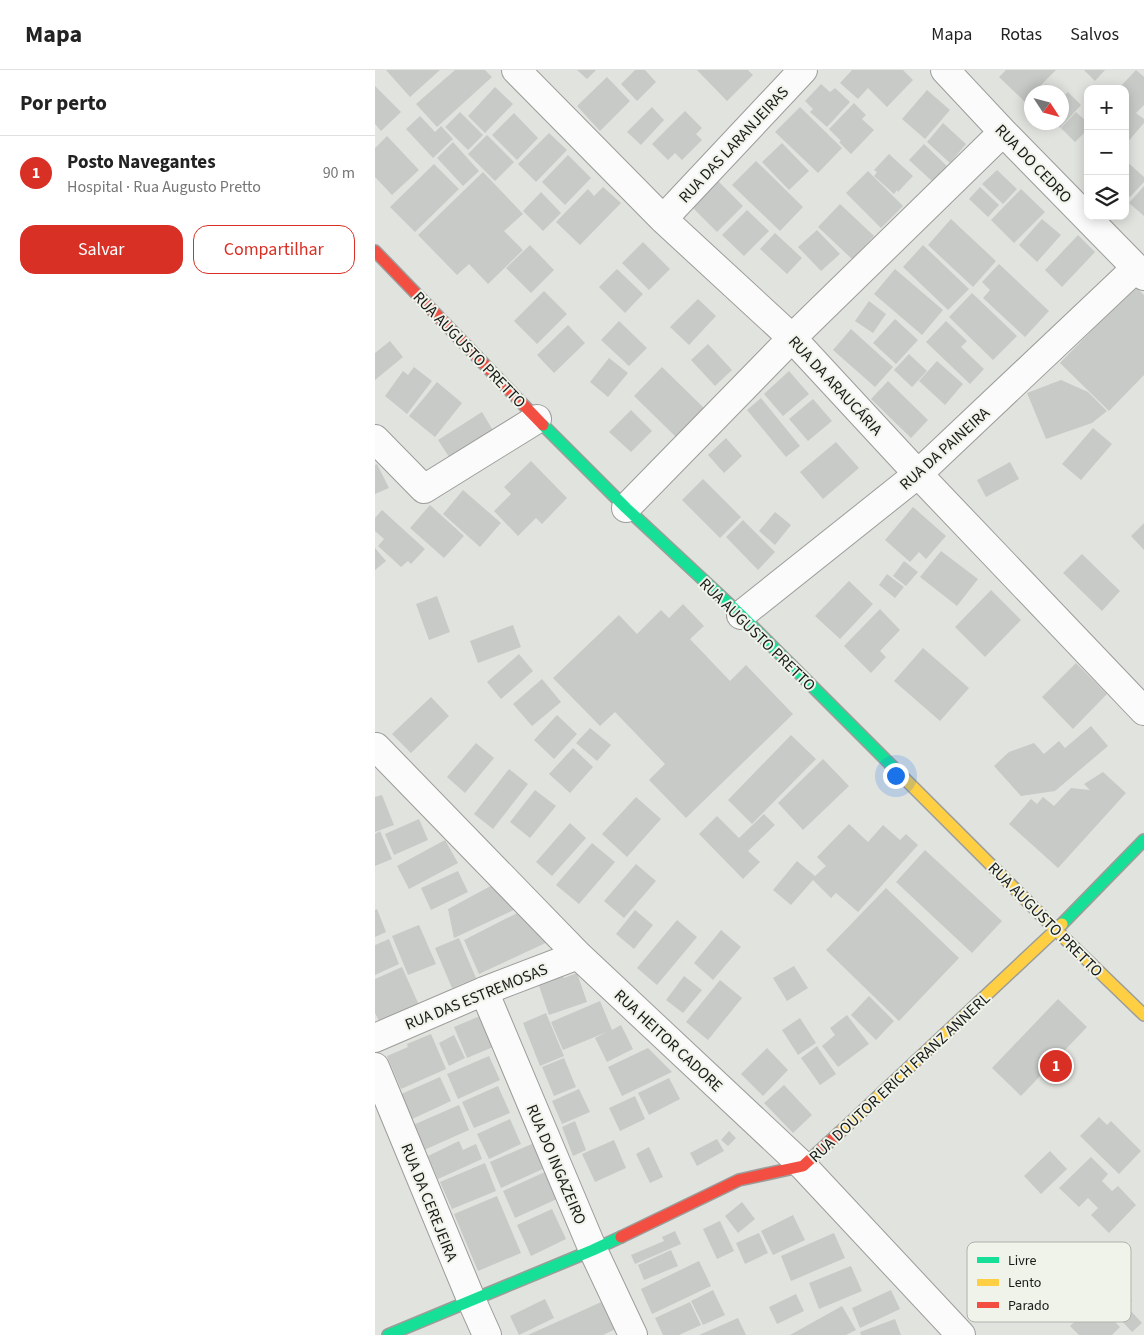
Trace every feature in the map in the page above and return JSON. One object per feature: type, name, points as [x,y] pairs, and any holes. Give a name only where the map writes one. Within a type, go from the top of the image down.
[{"type":"street","name":"RUA DA ARAUCÁRIA","points":[[516,70],[663,219],[793,338],[1144,712]]},
{"type":"street","name":"RUA DAS LARANJEIRAS","points":[[663,219],[803,70]]},
{"type":"street","name":"RUA DO CEDRO","points":[[945,70],[1140,272]]},
{"type":"street","points":[[626,508],[793,338],[1003,132]]},
{"type":"street","name":"RUA AUGUSTO PRETTO","points":[[375,251],[626,508],[741,615],[1056,930],[1144,1015]]},
{"type":"street","name":"RUA DA PAINEIRA","points":[[741,615],[919,474],[1140,272]]},
{"type":"street","points":[[375,439],[424,489],[537,419]]},
{"type":"street","name":"RUA HEITOR CADORE","points":[[376,747],[578,955],[803,1166],[961,1335]]},
{"type":"street","name":"RUA DOUTOR ERICH FRANZ ANNERL","points":[[388,1335],[593,1250],[739,1180],[803,1166],[1056,930],[1144,840]]},
{"type":"street","name":"RUA DAS ESTREMOSAS","points":[[375,1038],[484,991],[578,955]]},
{"type":"street","name":"RUA DO INGAZEIRO","points":[[484,991],[593,1250],[633,1335]]},
{"type":"street","name":"RUA DA CEREJEIRA","points":[[375,1067],[487,1335]]},
{"type":"building","points":[[386,70],[440,70],[410,97]]},
{"type":"building","points":[[455,70],[485,70],[492,77],[437,127],[416,104]]},
{"type":"building","points":[[577,70],[596,70],[587,79]]},
{"type":"building","points":[[635,70],[645,70],[656,82],[637,101],[621,84]]},
{"type":"building","points":[[697,70],[748,70],[753,75],[727,101]]},
{"type":"building","points":[[852,70],[903,70],[913,80],[887,107],[868,88],[858,99],[840,83]]},
{"type":"building","points":[[1006,70],[1056,70],[1041,85],[1024,85],[1024,101],[999,77]]},
{"type":"building","points":[[1084,70],[1105,70],[1095,81]]},
{"type":"building","points":[[1136,70],[1144,77],[1144,105],[1136,113],[1144,119],[1144,123],[1129,140],[1129,85],[1122,85]]},
{"type":"building","points":[[607,77],[630,101],[600,131],[577,106]]},
{"type":"building","points":[[821,84],[830,92],[835,88],[850,102],[827,127],[810,112],[813,109],[805,101]]},
{"type":"building","points":[[375,86],[401,112],[381,131],[375,124]]},
{"type":"building","points":[[495,87],[513,104],[485,133],[468,116]]},
{"type":"building","points":[[927,90],[950,110],[925,139],[902,119]]},
{"type":"building","points":[[1069,93],[1081,105],[1069,118]]},
{"type":"building","points":[[854,103],[866,115],[862,119],[874,130],[851,154],[829,129]]},
{"type":"building","points":[[652,107],[664,120],[641,145],[627,132]]},
{"type":"building","points":[[800,107],[842,148],[818,173],[775,132]]},
{"type":"building","points":[[685,111],[702,128],[696,134],[702,140],[682,160],[675,153],[668,160],[652,144]]},
{"type":"building","points":[[460,112],[483,135],[468,150],[445,127]]},
{"type":"building","points":[[1076,112],[1084,119],[1084,133],[1075,142],[1063,130],[1069,130],[1069,119]]},
{"type":"building","points":[[514,113],[538,138],[517,160],[492,135]]},
{"type":"building","points":[[420,116],[435,132],[441,126],[453,139],[433,158],[406,129]]},
{"type":"building","points":[[943,123],[966,144],[950,163],[927,142]]},
{"type":"building","points":[[549,133],[567,150],[536,182],[518,164]]},
{"type":"building","points":[[487,135],[514,162],[495,181],[468,154]]},
{"type":"building","points":[[387,136],[419,170],[392,195],[375,177],[375,148]]},
{"type":"building","points":[[453,142],[479,171],[463,186],[437,158]]},
{"type":"building","points":[[782,143],[809,171],[789,190],[762,162]]},
{"type":"building","points":[[924,144],[948,167],[934,183],[909,160]]},
{"type":"building","points":[[889,154],[913,176],[894,194],[874,176],[877,172],[874,170]]},
{"type":"building","points":[[568,155],[591,178],[565,205],[542,182]]},
{"type":"building","points":[[756,161],[803,207],[780,231],[732,185]]},
{"type":"building","points":[[434,164],[459,189],[415,232],[390,207]]},
{"type":"building","points":[[1129,164],[1144,177],[1144,182],[1130,197]]},
{"type":"building","points":[[997,170],[1017,189],[1003,204],[982,184]]},
{"type":"building","points":[[868,171],[903,206],[881,228],[846,193]]},
{"type":"building","points":[[483,172],[523,214],[504,231],[523,250],[488,284],[469,264],[457,275],[418,235]]},
{"type":"building","points":[[718,181],[743,206],[717,232],[692,207]]},
{"type":"building","points":[[1144,186],[1144,216],[1129,203]]},
{"type":"building","points":[[603,187],[621,203],[580,245],[556,222],[588,189],[594,196]]},
{"type":"building","points":[[980,187],[999,205],[988,217],[969,199]]},
{"type":"building","points":[[1021,189],[1045,212],[1014,243],[991,220]]},
{"type":"building","points":[[541,192],[561,213],[543,231],[523,211]]},
{"type":"building","points":[[840,204],[874,236],[852,259],[818,227]]},
{"type":"building","points":[[747,210],[769,231],[744,256],[722,235]]},
{"type":"building","points":[[951,219],[996,261],[973,287],[928,245]]},
{"type":"building","points":[[1042,219],[1061,235],[1037,262],[1019,245]]},
{"type":"building","points":[[817,230],[840,254],[821,271],[798,247]]},
{"type":"building","points":[[775,233],[802,258],[787,274],[760,249]]},
{"type":"building","points":[[1078,235],[1095,252],[1062,287],[1045,270]]},
{"type":"building","points":[[643,242],[670,269],[649,290],[622,263]]},
{"type":"building","points":[[530,245],[554,270],[531,293],[506,268]]},
{"type":"building","points":[[923,245],[969,289],[948,310],[903,267]]},
{"type":"building","points":[[999,264],[1049,311],[1025,337],[983,298],[990,290],[982,282]]},
{"type":"building","points":[[617,269],[643,294],[625,313],[599,287]]},
{"type":"building","points":[[895,269],[943,310],[922,335],[874,294]]},
{"type":"building","points":[[1135,286],[1144,295],[1144,375],[1109,411],[1060,363]]},
{"type":"building","points":[[544,291],[567,314],[537,344],[514,321]]},
{"type":"building","points":[[972,293],[1017,336],[993,360],[949,317]]},
{"type":"building","points":[[698,299],[716,316],[689,345],[670,327]]},
{"type":"building","points":[[869,301],[886,314],[873,333],[855,321]]},
{"type":"building","points":[[895,319],[918,340],[896,364],[873,343]]},
{"type":"building","points":[[619,321],[647,348],[629,366],[601,340]]},
{"type":"building","points":[[946,321],[967,341],[961,347],[984,369],[970,384],[926,342]]},
{"type":"building","points":[[568,325],[585,343],[554,373],[537,355]]},
{"type":"building","points":[[851,329],[893,367],[875,387],[833,350]]},
{"type":"building","points":[[390,341],[403,357],[375,380],[375,353]]},
{"type":"building","points":[[708,344],[732,370],[715,386],[691,360]]},
{"type":"building","points":[[909,354],[927,371],[912,387],[894,370]]},
{"type":"building","points":[[609,358],[628,373],[608,397],[590,382]]},
{"type":"building","points":[[937,361],[963,384],[945,405],[919,381]]},
{"type":"building","points":[[414,367],[432,381],[407,414],[385,396],[403,371],[408,375]]},
{"type":"building","points":[[662,367],[706,410],[678,439],[634,396]]},
{"type":"building","points":[[789,371],[809,394],[783,416],[764,394]]},
{"type":"building","points":[[1061,380],[1088,392],[1107,411],[1092,423],[1046,439],[1027,393]]},
{"type":"building","points":[[888,381],[928,420],[911,438],[871,399]]},
{"type":"building","points":[[437,382],[462,403],[435,437],[409,416]]},
{"type":"building","points":[[761,398],[800,446],[786,457],[747,410]]},
{"type":"building","points":[[813,399],[832,421],[808,441],[789,419]]},
{"type":"building","points":[[631,410],[652,431],[631,452],[609,432]]},
{"type":"building","points":[[482,412],[494,432],[451,460],[438,440]]},
{"type":"building","points":[[1093,428],[1112,444],[1081,480],[1062,464]]},
{"type":"building","points":[[726,438],[742,456],[724,473],[708,455]]},
{"type":"building","points":[[836,442],[859,468],[823,499],[800,472]]},
{"type":"building","points":[[531,461],[567,498],[542,524],[536,518],[518,536],[494,511],[511,494],[504,487]]},
{"type":"building","points":[[1010,462],[1019,479],[986,497],[977,480]]},
{"type":"building","points":[[377,464],[389,488],[375,494],[375,465]]},
{"type":"building","points":[[703,479],[741,517],[720,538],[682,500]]},
{"type":"building","points":[[463,490],[501,523],[480,547],[443,514]]},
{"type":"building","points":[[430,505],[464,536],[444,558],[410,528]]},
{"type":"building","points":[[913,507],[946,536],[926,559],[919,552],[910,562],[885,540]]},
{"type":"building","points":[[382,510],[425,549],[411,564],[408,561],[401,567],[378,546],[384,539],[375,531],[375,518]]},
{"type":"building","points":[[775,512],[791,525],[775,545],[759,531]]},
{"type":"building","points":[[743,520],[775,552],[758,570],[726,537]]},
{"type":"building","points":[[1144,523],[1144,550],[1131,536]]},
{"type":"building","points":[[375,548],[386,561],[375,570]]},
{"type":"building","points":[[941,551],[978,579],[957,606],[920,577]]},
{"type":"building","points":[[1082,554],[1120,591],[1102,611],[1063,573]]},
{"type":"building","points":[[904,561],[918,572],[906,586],[893,576]]},
{"type":"building","points":[[887,574],[904,587],[895,598],[879,585]]},
{"type":"building","points":[[849,581],[873,604],[840,639],[815,616]]},
{"type":"building","points":[[991,590],[1021,620],[985,657],[955,627]]},
{"type":"building","points":[[437,596],[450,632],[429,640],[416,604]]},
{"type":"building","points":[[683,604],[704,626],[690,639],[730,681],[746,665],[793,714],[686,818],[649,780],[665,764],[615,712],[600,726],[553,678],[619,615],[637,634],[661,610],[669,618]]},
{"type":"building","points":[[880,609],[900,630],[880,651],[886,657],[871,673],[844,646]]},
{"type":"building","points":[[513,625],[521,647],[478,663],[470,641]]},
{"type":"building","points":[[923,648],[969,688],[940,721],[894,681]]},
{"type":"building","points":[[519,654],[533,671],[501,699],[487,682]]},
{"type":"building","points":[[1076,663],[1107,694],[1073,729],[1042,697]]},
{"type":"building","points":[[542,679],[561,702],[532,726],[513,704]]},
{"type":"building","points":[[431,697],[449,716],[411,753],[392,734]]},
{"type":"building","points":[[557,715],[577,734],[554,759],[534,740]]},
{"type":"building","points":[[1091,726],[1108,746],[1055,791],[1021,796],[994,766],[1009,752],[1034,743],[1044,754],[1059,741],[1065,748]]},
{"type":"building","points":[[590,728],[611,745],[597,761],[576,743]]},
{"type":"building","points":[[791,735],[816,759],[752,824],[728,800]]},
{"type":"building","points":[[476,743],[494,758],[465,793],[447,777]]},
{"type":"building","points":[[573,748],[593,767],[570,793],[549,774]]},
{"type":"building","points":[[823,759],[849,786],[803,830],[778,803]]},
{"type":"building","points":[[509,769],[528,784],[493,829],[474,814]]},
{"type":"building","points":[[1103,772],[1126,793],[1058,868],[1009,824],[1031,799],[1037,804],[1043,797],[1054,806],[1071,788],[1090,790],[1084,784]]},
{"type":"building","points":[[535,790],[556,806],[530,838],[510,822]]},
{"type":"building","points":[[382,795],[394,825],[375,832],[375,797]]},
{"type":"building","points":[[636,797],[661,819],[627,857],[602,834]]},
{"type":"building","points":[[764,814],[775,825],[748,851],[760,862],[743,879],[699,834],[717,816],[739,838]]},
{"type":"building","points":[[419,819],[428,840],[394,855],[385,834]]},
{"type":"building","points":[[570,823],[586,838],[552,876],[536,862]]},
{"type":"building","points":[[849,824],[868,842],[883,825],[900,840],[906,834],[918,845],[858,912],[836,893],[831,898],[813,880],[791,905],[773,890],[797,861],[815,876],[826,866],[817,857]]},
{"type":"building","points":[[380,831],[392,859],[375,866],[375,834]]},
{"type":"building","points":[[445,840],[458,863],[409,889],[397,866]]},
{"type":"building","points":[[592,843],[615,862],[579,904],[556,885]]},
{"type":"building","points":[[925,850],[1002,921],[972,953],[896,882]]},
{"type":"building","points":[[636,864],[656,881],[624,918],[604,901]]},
{"type":"building","points":[[458,871],[468,892],[431,910],[421,888]]},
{"type":"building","points":[[498,882],[520,907],[454,938],[448,909]]},
{"type":"building","points":[[886,888],[959,958],[899,1021],[826,950]]},
{"type":"building","points":[[377,909],[386,932],[375,937],[375,910]]},
{"type":"building","points":[[525,909],[554,939],[479,974],[464,940]]},
{"type":"building","points":[[635,910],[653,925],[634,949],[616,934]]},
{"type":"building","points":[[677,920],[697,937],[657,985],[637,968]]},
{"type":"building","points":[[419,925],[436,964],[408,975],[392,936]]},
{"type":"building","points":[[721,930],[741,947],[713,980],[694,963]]},
{"type":"building","points":[[459,938],[476,978],[452,988],[435,948]]},
{"type":"building","points":[[389,939],[399,964],[375,975],[375,945]]},
{"type":"building","points":[[794,966],[808,988],[787,1001],[773,978]]},
{"type":"building","points":[[402,967],[419,1005],[380,1023],[375,1013],[375,979]]},
{"type":"building","points":[[577,973],[587,1002],[549,1015],[538,983],[563,975],[564,978]]},
{"type":"building","points":[[684,976],[702,990],[683,1013],[666,1000]]},
{"type":"building","points":[[720,980],[742,998],[708,1040],[686,1022]]},
{"type":"building","points":[[869,996],[894,1021],[876,1040],[851,1015]]},
{"type":"building","points":[[1058,999],[1087,1027],[1021,1096],[992,1068]]},
{"type":"building","points":[[600,1001],[612,1030],[621,1025],[633,1049],[607,1062],[595,1038],[607,1032],[563,1050],[551,1022]]},
{"type":"building","points":[[546,1013],[564,1056],[540,1066],[523,1023]]},
{"type":"building","points":[[847,1015],[869,1044],[838,1067],[822,1046],[835,1035],[830,1028]]},
{"type":"building","points":[[480,1016],[493,1047],[467,1058],[454,1027]]},
{"type":"building","points":[[800,1018],[816,1043],[798,1055],[782,1030]]},
{"type":"building","points":[[431,1034],[446,1069],[401,1089],[387,1056],[408,1047],[407,1044]]},
{"type":"building","points":[[454,1035],[465,1058],[449,1066],[439,1043]]},
{"type":"building","points":[[817,1046],[836,1074],[820,1085],[801,1058]]},
{"type":"building","points":[[648,1048],[672,1072],[622,1096],[608,1067]]},
{"type":"building","points":[[767,1048],[788,1070],[763,1096],[741,1074]]},
{"type":"building","points":[[489,1056],[500,1080],[458,1099],[447,1074]]},
{"type":"building","points":[[564,1058],[576,1087],[554,1096],[542,1067]]},
{"type":"building","points":[[440,1077],[451,1101],[410,1120],[399,1095]]},
{"type":"building","points":[[669,1078],[680,1099],[649,1115],[638,1093]]},
{"type":"building","points":[[784,1085],[812,1115],[793,1133],[764,1103]]},
{"type":"building","points":[[498,1086],[510,1113],[474,1128],[462,1102]]},
{"type":"building","points":[[579,1089],[590,1112],[562,1124],[552,1101]]},
{"type":"building","points":[[635,1096],[645,1119],[620,1131],[609,1108]]},
{"type":"building","points":[[459,1105],[469,1130],[424,1150],[413,1125]]},
{"type":"building","points":[[1099,1117],[1107,1125],[1111,1121],[1141,1151],[1119,1174],[1080,1136]]},
{"type":"building","points":[[510,1119],[521,1144],[489,1159],[477,1134]]},
{"type":"building","points":[[575,1121],[586,1150],[573,1156],[562,1127]]},
{"type":"building","points":[[729,1131],[736,1138],[728,1146],[721,1140]]},
{"type":"building","points":[[717,1139],[724,1151],[697,1166],[690,1153]]},
{"type":"building","points":[[614,1140],[626,1168],[595,1182],[582,1154]]},
{"type":"building","points":[[459,1141],[463,1150],[476,1144],[482,1159],[438,1179],[428,1156]]},
{"type":"building","points":[[534,1143],[545,1168],[501,1188],[490,1162]]},
{"type":"building","points":[[649,1147],[663,1177],[650,1183],[636,1154]]},
{"type":"building","points":[[1050,1151],[1067,1169],[1041,1194],[1024,1176]]},
{"type":"building","points":[[1091,1157],[1108,1174],[1102,1181],[1112,1191],[1118,1186],[1136,1205],[1109,1233],[1091,1215],[1098,1208],[1088,1198],[1079,1207],[1059,1188]]},
{"type":"building","points":[[485,1163],[496,1191],[452,1209],[440,1182]]},
{"type":"building","points":[[545,1172],[557,1199],[515,1218],[503,1191]]},
{"type":"building","points":[[497,1196],[521,1253],[478,1271],[454,1214]]},
{"type":"building","points":[[742,1202],[755,1219],[738,1233],[725,1216]]},
{"type":"building","points":[[552,1209],[566,1239],[531,1256],[517,1225]]},
{"type":"building","points":[[793,1215],[805,1240],[773,1255],[761,1231]]},
{"type":"building","points":[[720,1221],[734,1251],[717,1259],[703,1229]]},
{"type":"building","points":[[675,1231],[681,1244],[635,1264],[631,1255],[664,1241],[662,1237]]},
{"type":"building","points":[[759,1233],[768,1253],[745,1264],[736,1243]]},
{"type":"building","points":[[834,1233],[845,1258],[791,1281],[781,1256]]},
{"type":"building","points":[[671,1250],[678,1266],[644,1280],[638,1265]]},
{"type":"building","points":[[699,1261],[711,1286],[652,1314],[641,1289]]},
{"type":"building","points":[[851,1266],[862,1291],[819,1309],[809,1283]]},
{"type":"building","points":[[713,1290],[725,1315],[703,1325],[691,1301]]},
{"type":"building","points":[[891,1290],[900,1309],[860,1328],[852,1308]]},
{"type":"building","points":[[796,1294],[804,1311],[777,1324],[769,1307]]},
{"type":"building","points":[[545,1299],[554,1318],[519,1335],[510,1316]]},
{"type":"building","points":[[608,1299],[620,1327],[603,1335],[528,1335]]},
{"type":"building","points":[[690,1302],[701,1325],[679,1335],[663,1335],[655,1318]]},
{"type":"building","points":[[842,1306],[856,1330],[846,1335],[790,1335]]},
{"type":"building","points":[[1131,1311],[1142,1323],[1132,1332],[1123,1322],[1131,1322]]},
{"type":"building","points":[[738,1318],[746,1335],[699,1335]]},
{"type":"building","points":[[895,1319],[901,1335],[861,1335],[860,1332]]},
{"type":"building","points":[[1074,1322],[1115,1322],[1120,1327],[1112,1335],[1079,1335],[1070,1326]]},
{"type":"traffic: fast","points":[[543,425],[626,508],[741,615],[896,770]]},
{"type":"traffic: fast","points":[[1062,924],[1144,840]]},
{"type":"traffic: fast","points":[[388,1335],[621,1237]]},
{"type":"traffic: slow","points":[[896,770],[1144,1015]]},
{"type":"traffic: slow","points":[[839,1133],[1062,924]]},
{"type":"traffic: jam","points":[[375,251],[543,425]]},
{"type":"traffic: jam","points":[[621,1237],[739,1180],[803,1166],[839,1133]]},
{"type":"place","name":"Posto Navegantes","points":[[1056,1066]]}]
